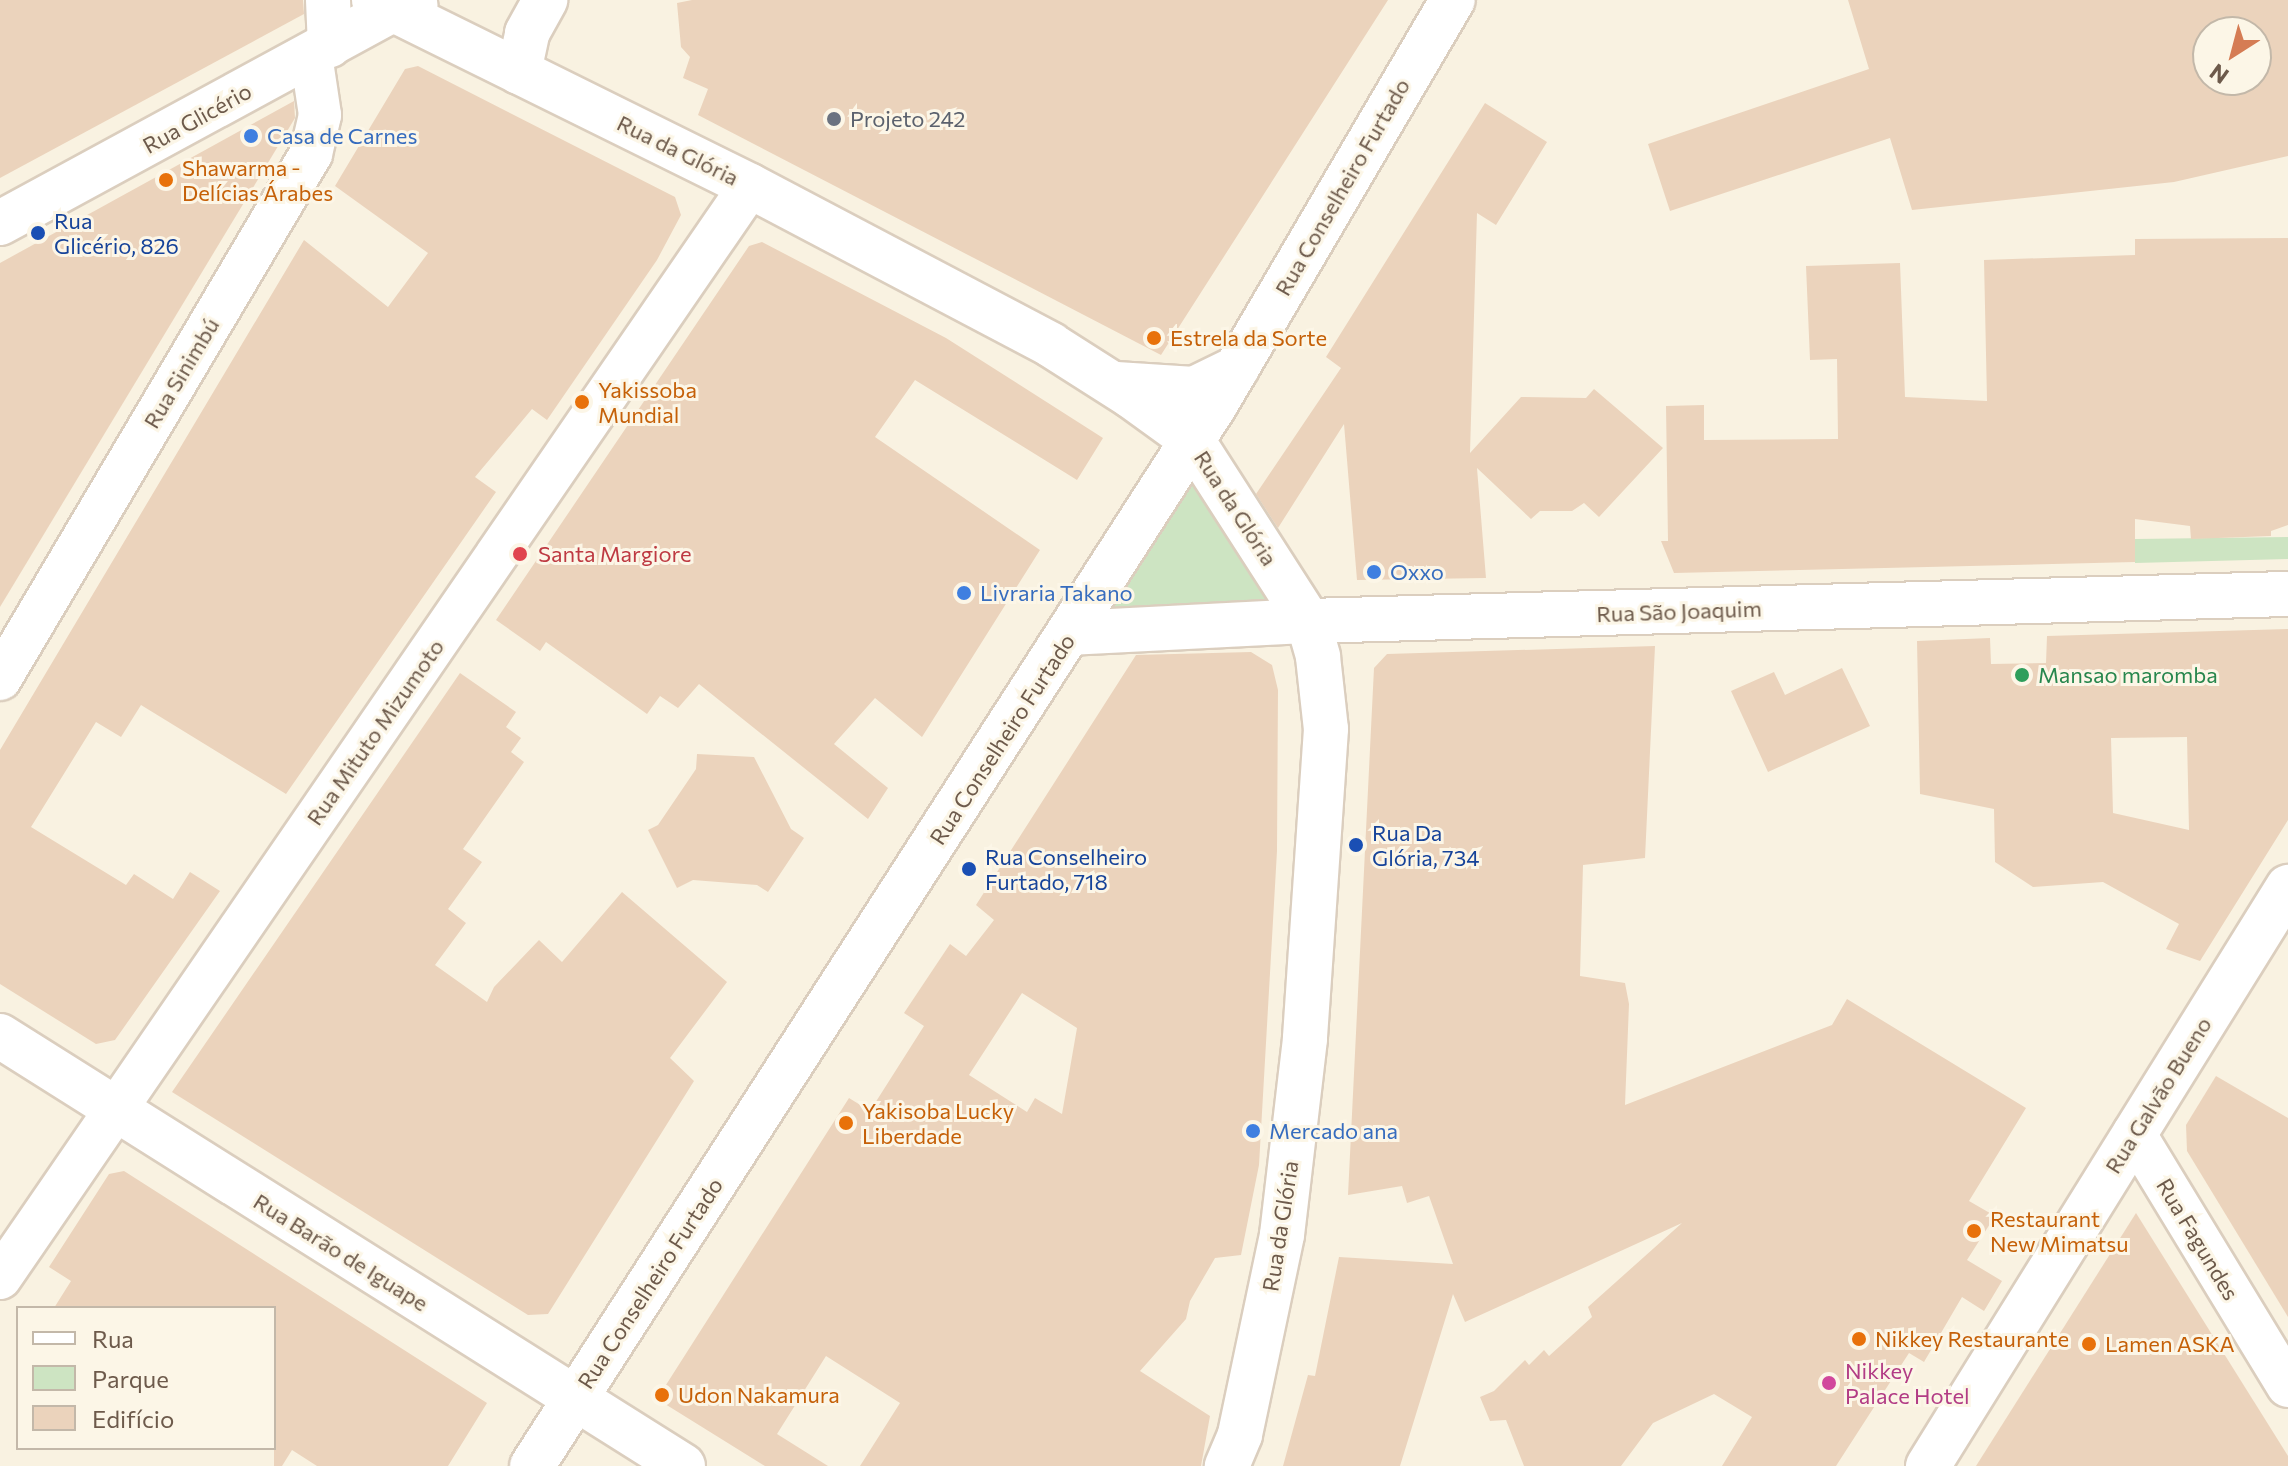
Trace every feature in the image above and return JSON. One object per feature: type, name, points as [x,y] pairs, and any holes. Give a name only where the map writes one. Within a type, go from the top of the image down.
[{"type":"street","points":[[320,50],[328,0]]},
{"type":"street","name":"Rua Glicério","points":[[0,223],[320,50],[383,5],[441,0]]},
{"type":"street","points":[[519,72],[527,33],[545,0]]},
{"type":"street","name":"Rua Conselheiro Furtado","points":[[532,1466],[1192,440],[1453,0]]},
{"type":"street","name":"Rua da Glória","points":[[383,5],[750,186],[1051,345],[1109,382],[1192,440],[1308,621],[1318,657],[1326,729],[1305,1039],[1282,1235],[1240,1435],[1227,1466]]},
{"type":"street","name":"Rua Sinimbú","points":[[0,679],[311,154],[320,115],[320,50]]},
{"type":"street","name":"Rua Mituto Mizumoto","points":[[0,1278],[750,186]]},
{"type":"street","points":[[1109,382],[1167,391],[1194,389],[1237,368]]},
{"type":"street","name":"Rua São Joaquim","points":[[1070,633],[1308,621],[2288,594]]},
{"type":"street","name":"Rua Galvão Bueno","points":[[1928,1466],[2288,887]]},
{"type":"street","name":"Rua Barão de Iguape","points":[[0,1036],[683,1466]]},
{"type":"street","name":"Rua Fagundes","points":[[2134,1133],[2288,1386]]},
{"type":"green space","points":[[1194,461],[1288,615],[1090,626]]},
{"type":"green space","points":[[2288,537],[2288,559],[2135,563],[2135,539]]},
{"type":"building","points":[[0,0],[303,0],[304,14],[0,178]]},
{"type":"building","points":[[692,0],[1388,0],[1161,355],[698,115],[708,89],[683,78],[690,57],[681,47],[677,3]]},
{"type":"building","points":[[1848,0],[2288,0],[2288,156],[2174,182],[1912,210],[1890,138],[1670,211],[1648,144],[1869,69]]},
{"type":"building","points":[[418,66],[675,197],[681,215],[657,260],[547,420],[532,409],[475,477],[496,492],[286,794],[141,705],[121,737],[96,722],[31,827],[126,885],[134,874],[173,899],[190,872],[220,891],[115,1040],[96,1044],[0,984],[0,750],[304,240],[388,307],[428,253],[335,186],[405,69]]},
{"type":"building","points":[[294,101],[295,118],[0,607],[0,263]]},
{"type":"building","points":[[1485,103],[1547,142],[1496,225],[1477,213],[1470,453],[1521,397],[1586,398],[1594,389],[1663,448],[1599,517],[1584,503],[1572,511],[1540,511],[1531,519],[1477,468],[1486,578],[1357,580],[1344,424],[1278,528],[1256,494],[1341,368],[1326,357]]},
{"type":"building","points":[[2288,238],[2288,525],[2271,531],[2271,536],[2191,539],[2190,526],[2135,519],[2135,562],[1674,573],[1661,541],[1668,541],[1666,406],[1704,405],[1704,440],[1838,439],[1837,359],[1810,360],[1806,266],[1900,263],[1905,397],[1987,401],[1984,260],[2135,255],[2135,239]]},
{"type":"building","points":[[762,242],[946,338],[1103,438],[1077,480],[915,380],[875,437],[1040,550],[922,737],[875,698],[834,744],[888,788],[868,819],[699,684],[678,708],[660,696],[647,714],[546,642],[540,651],[496,620],[749,246]]},
{"type":"building","points":[[2288,629],[2288,820],[2200,961],[2166,949],[2179,924],[2103,882],[2033,887],[1995,862],[1994,809],[1920,794],[1917,641],[1990,638],[1991,664],[2046,663],[2047,636]],"holes":[[[2187,737],[2189,830],[2113,813],[2111,738]]]},
{"type":"building","points":[[1655,646],[1645,858],[1583,865],[1580,976],[1625,983],[1629,1004],[1625,1105],[1832,1025],[1847,999],[2026,1108],[1969,1201],[1995,1216],[1967,1260],[2002,1281],[1984,1311],[1962,1297],[1924,1362],[1909,1353],[1836,1466],[1722,1466],[1752,1417],[1714,1394],[1653,1423],[1621,1466],[1524,1466],[1506,1420],[1490,1421],[1480,1397],[1494,1391],[1525,1360],[1529,1365],[1544,1350],[1549,1356],[1592,1317],[1588,1307],[1682,1223],[1465,1322],[1453,1294],[1400,1466],[1283,1466],[1308,1375],[1315,1376],[1339,1257],[1453,1264],[1429,1196],[1407,1203],[1402,1186],[1348,1195],[1374,668],[1387,654]]},
{"type":"building","points":[[1251,652],[1272,665],[1278,690],[1277,851],[1259,1165],[1241,1255],[1215,1258],[1190,1301],[1186,1319],[1140,1371],[1210,1416],[1201,1466],[860,1466],[900,1403],[826,1356],[777,1434],[828,1466],[765,1466],[657,1399],[849,1098],[870,1111],[924,1026],[904,1013],[950,944],[966,956],[994,920],[976,905],[1136,655]],"holes":[[[1022,993],[1077,1028],[1062,1114],[1035,1098],[1027,1112],[969,1075]]]},
{"type":"building","points":[[1842,668],[1870,726],[1768,772],[1731,691],[1774,672],[1785,695]]},
{"type":"building","points":[[460,673],[516,712],[506,727],[521,738],[511,752],[524,762],[463,849],[482,862],[448,909],[466,923],[435,965],[487,1002],[494,987],[539,940],[562,962],[622,892],[727,982],[670,1058],[694,1081],[548,1314],[528,1315],[172,1092]]},
{"type":"building","points":[[697,754],[754,757],[791,829],[804,838],[768,892],[757,885],[693,880],[677,888],[648,830],[658,825],[696,769]]},
{"type":"building","points":[[2216,1076],[2288,1118],[2288,1317],[2187,1151],[2186,1125]]},
{"type":"building","points":[[124,1171],[487,1403],[448,1466],[317,1466],[292,1450],[282,1466],[274,1466],[276,1306],[55,1306],[71,1281],[49,1267],[109,1174]]},
{"type":"building","points":[[2136,1213],[2288,1456],[2288,1466],[1976,1466]]},
{"type":"place","name":"Projeto 242","points":[[834,119]]},
{"type":"place","name":"Casa de Carnes","points":[[251,136]]},
{"type":"place","name":"Shawarma - Delícias Árabes","points":[[166,180]]},
{"type":"place","name":"Rua Glicério, 826","points":[[38,233]]},
{"type":"place","name":"Estrela da Sorte","points":[[1154,338]]},
{"type":"place","name":"Yakissoba Mundial","points":[[582,402]]},
{"type":"place","name":"Santa Margiore","points":[[520,554]]},
{"type":"place","name":"Oxxo","points":[[1374,572]]},
{"type":"place","name":"Livraria Takano","points":[[964,593]]},
{"type":"place","name":"Mansao maromba","points":[[2022,675]]},
{"type":"place","name":"Rua Da Glória, 734","points":[[1356,845]]},
{"type":"place","name":"Rua Conselheiro Furtado, 718","points":[[969,869]]},
{"type":"place","name":"Yakisoba Lucky Liberdade","points":[[846,1123]]},
{"type":"place","name":"Mercado ana","points":[[1253,1131]]},
{"type":"place","name":"Restaurant New Mimatsu","points":[[1974,1231]]},
{"type":"place","name":"Nikkey Restaurante","points":[[1859,1339]]},
{"type":"place","name":"Lamen ASKA","points":[[2089,1344]]},
{"type":"place","name":"Nikkey Palace Hotel","points":[[1829,1383]]},
{"type":"place","name":"Udon Nakamura","points":[[662,1395]]}]
